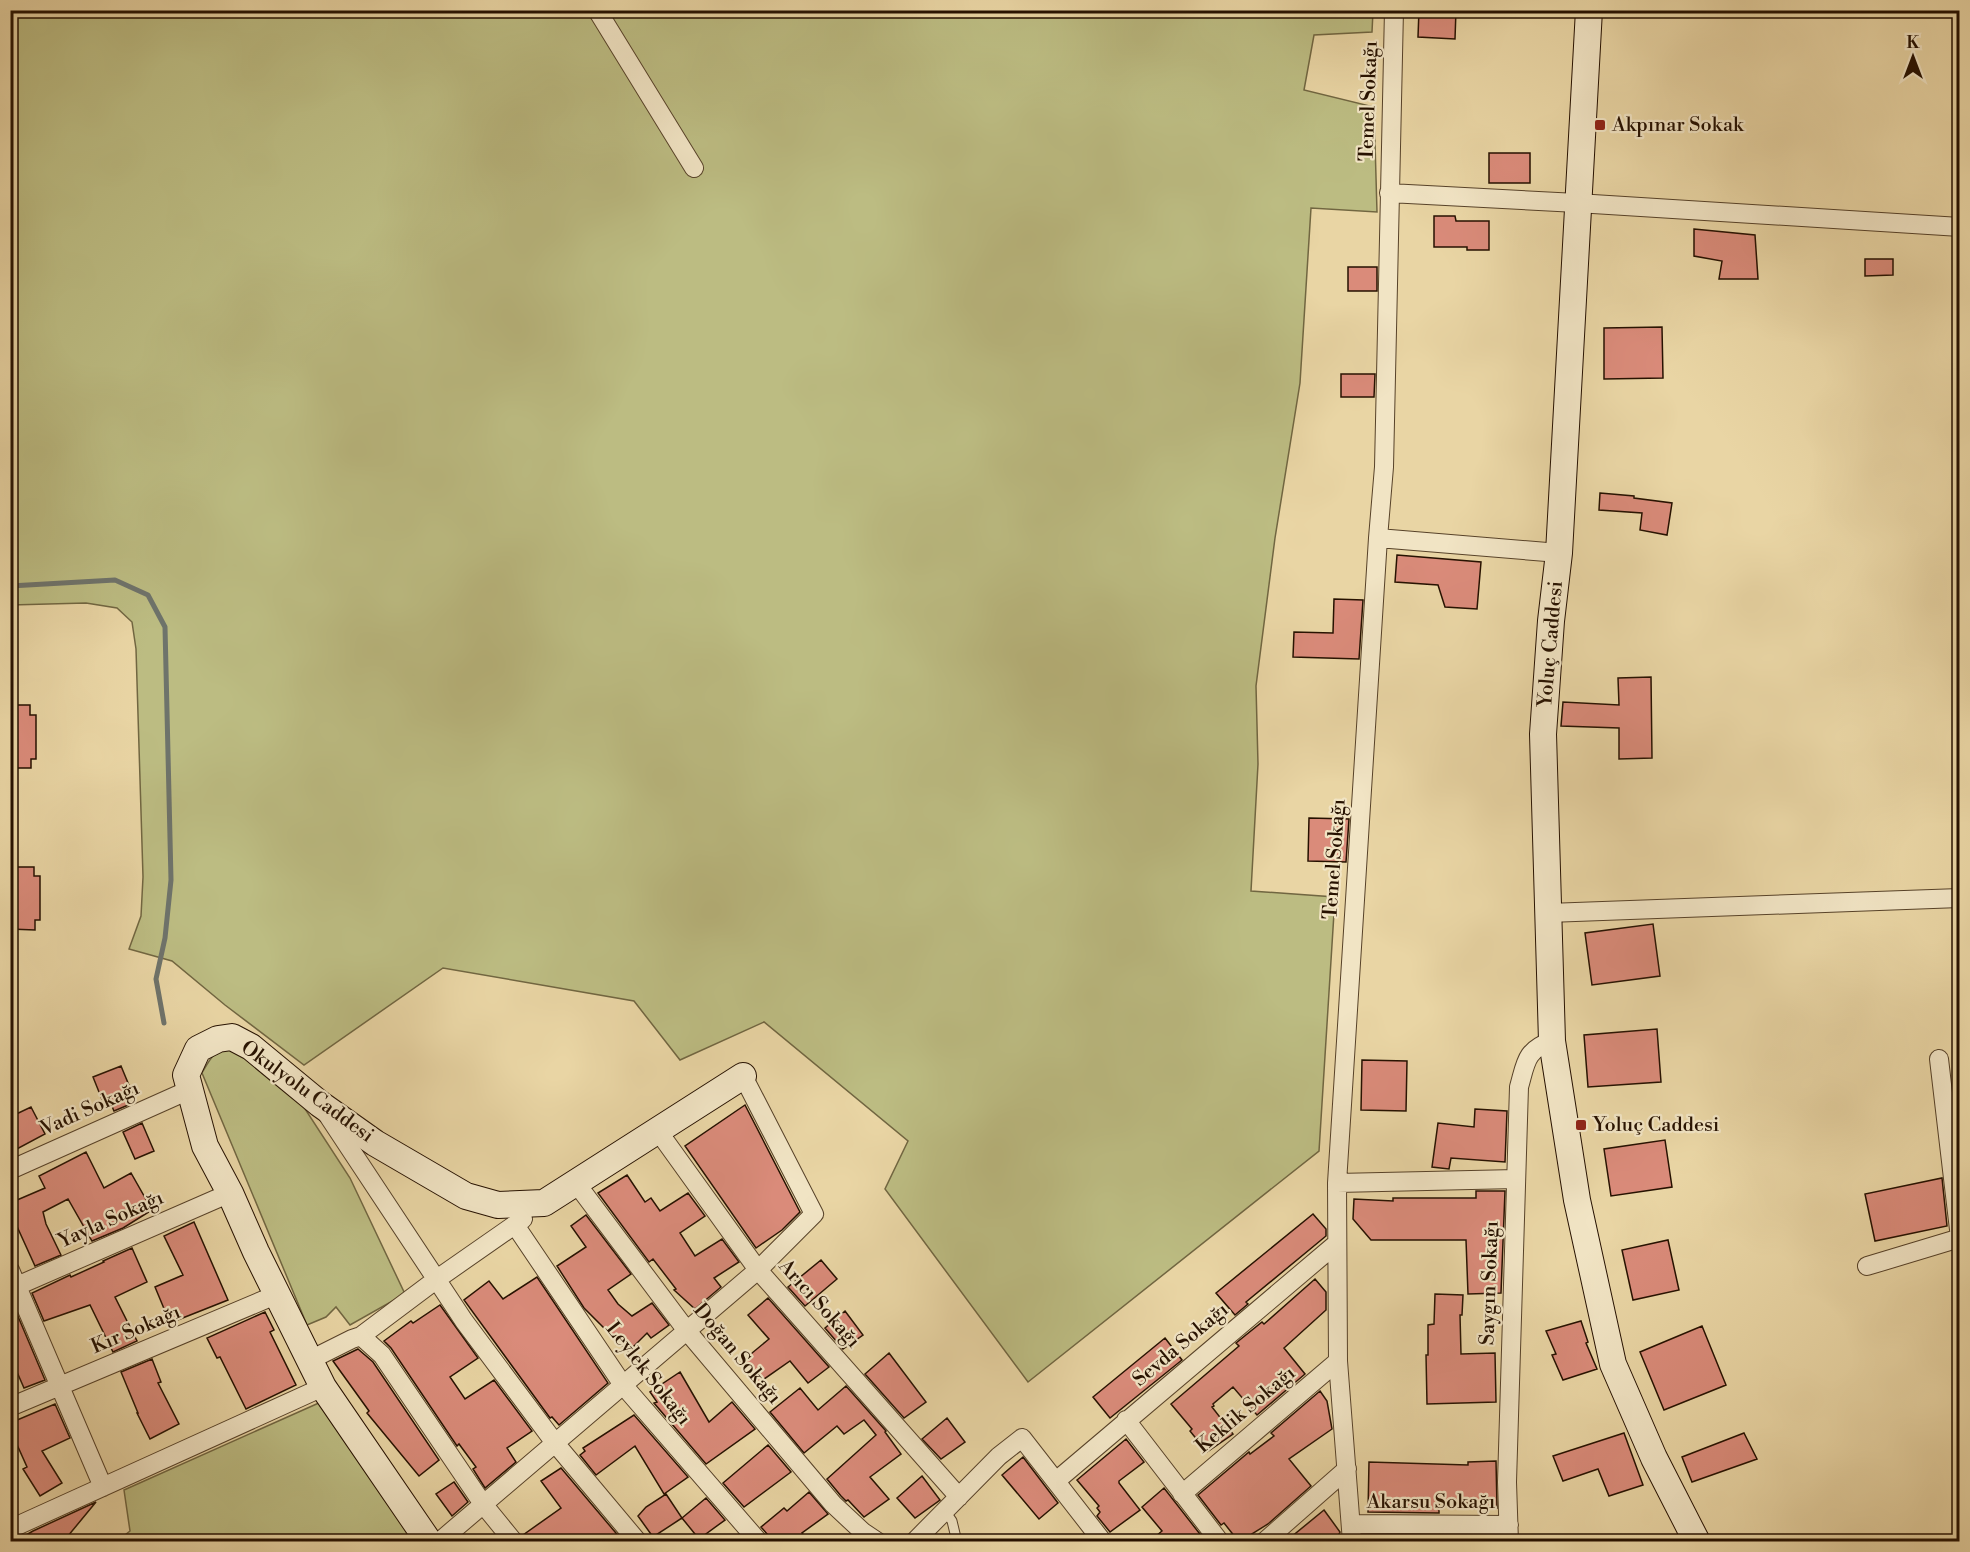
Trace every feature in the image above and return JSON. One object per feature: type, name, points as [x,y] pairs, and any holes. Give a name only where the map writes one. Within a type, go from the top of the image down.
[{"type":"street","points":[[597,10],[694,168]]},
{"type":"street","name":"Temel Sokağı","points":[[1352,1533],[1338,1361],[1336,1244],[1384,467],[1394,10]]},
{"type":"street","name":"Yoluç Caddesi","points":[[1589,10],[1558,553],[1544,734],[1552,1041],[1577,1200],[1613,1364],[1654,1458],[1696,1542]]},
{"type":"street","points":[[1389,194],[1577,203],[1959,227]]},
{"type":"street","points":[[1378,538],[1558,553]]},
{"type":"street","points":[[1548,914],[1959,898]]},
{"type":"street","name":"Okulyolu Caddesi","points":[[429,1542],[322,1387],[230,1193],[205,1146],[186,1075],[198,1049],[218,1039],[232,1037],[251,1047],[321,1104],[375,1143],[466,1196],[498,1205],[544,1203],[743,1076]]},
{"type":"street","name":"Saygın Sokağı","points":[[1509,1533],[1507,1482],[1519,1088],[1529,1054],[1539,1045],[1552,1041]]},
{"type":"street","points":[[1867,1266],[1959,1238],[1939,1059]]},
{"type":"street","points":[[439,1542],[758,1270],[814,1214],[743,1076]]},
{"type":"street","name":"Vadi Sokağı","points":[[10,1170],[189,1090]]},
{"type":"street","points":[[321,1104],[464,1321],[555,1443],[638,1542]]},
{"type":"street","name":"Arıcı Sokağı","points":[[658,1131],[758,1270],[959,1497]]},
{"type":"street","points":[[1338,1183],[1516,1179]]},
{"type":"street","name":"Doğan Sokağı","points":[[576,1183],[687,1331],[834,1504],[862,1532],[878,1542]]},
{"type":"street","name":"Yayla Sokağı","points":[[13,1282],[230,1193]]},
{"type":"street","points":[[310,1360],[362,1336],[544,1203]]},
{"type":"street","name":"Leylek Sokağı","points":[[515,1226],[623,1385],[759,1542]]},
{"type":"street","name":"Sevda Sokağı","points":[[1056,1481],[1336,1244]]},
{"type":"street","points":[[13,1282],[103,1487]]},
{"type":"street","name":"Kır Sokağı","points":[[10,1407],[278,1294]]},
{"type":"street","points":[[362,1336],[381,1354],[483,1504],[514,1542]]},
{"type":"street","name":"Keklik Sokağı","points":[[1182,1494],[1338,1361]]},
{"type":"street","points":[[10,1528],[322,1387]]},
{"type":"street","points":[[1126,1420],[1220,1542]]},
{"type":"street","points":[[914,1542],[999,1456],[1022,1438],[1103,1542]]},
{"type":"street","points":[[1264,1542],[1347,1469]]},
{"type":"street","name":"Akarsu Sokağı","points":[[1352,1533],[1509,1533]]},
{"type":"lane","points":[[945,1511],[952,1521],[957,1542]]},
{"type":"green space","points":[[10,11],[1373,11],[1372,32],[1314,35],[1304,90],[1374,107],[1377,212],[1311,208],[1300,383],[1275,538],[1256,686],[1258,764],[1251,891],[1335,897],[1319,1151],[1028,1382],[885,1189],[908,1141],[764,1022],[680,1060],[634,1001],[443,968],[304,1065],[172,961],[129,949],[141,916],[143,877],[136,649],[132,622],[117,608],[86,603],[11,605]]},
{"type":"green space","points":[[233,1048],[298,1098],[350,1178],[405,1294],[350,1325],[336,1307],[326,1317],[307,1325],[202,1073],[214,1055],[221,1050]]},
{"type":"green space","points":[[321,1402],[418,1542],[116,1542],[130,1531],[124,1490]]},
{"type":"building","points":[[1419,10],[1456,10],[1455,39],[1418,37]]},
{"type":"building","points":[[1489,153],[1530,153],[1530,183],[1489,183]]},
{"type":"building","points":[[1434,216],[1455,216],[1456,221],[1489,221],[1489,250],[1434,247]]},
{"type":"building","points":[[1694,229],[1755,235],[1758,279],[1719,279],[1722,261],[1694,256]]},
{"type":"building","points":[[1865,259],[1893,259],[1893,275],[1865,276]]},
{"type":"building","points":[[1348,267],[1377,267],[1377,291],[1348,291]]},
{"type":"building","points":[[1662,327],[1663,378],[1604,379],[1604,328]]},
{"type":"building","points":[[1341,374],[1375,374],[1374,397],[1341,397]]},
{"type":"building","points":[[1600,493],[1672,503],[1667,535],[1640,530],[1642,513],[1599,510]]},
{"type":"building","points":[[1397,555],[1481,562],[1477,609],[1445,607],[1438,585],[1395,582]]},
{"type":"building","points":[[1334,599],[1363,600],[1359,659],[1293,657],[1294,632],[1333,633]]},
{"type":"building","points":[[1651,677],[1652,758],[1619,759],[1619,728],[1561,726],[1563,702],[1619,705],[1618,678]]},
{"type":"building","points":[[10,705],[30,705],[30,715],[36,715],[36,759],[31,759],[31,768],[10,768]]},
{"type":"building","points":[[1309,818],[1349,819],[1346,862],[1308,861]]},
{"type":"building","points":[[10,867],[34,867],[34,876],[40,876],[40,920],[35,920],[35,930],[10,929]]},
{"type":"building","points":[[1653,924],[1660,976],[1592,985],[1585,933]]},
{"type":"building","points":[[1657,1029],[1661,1082],[1588,1087],[1584,1035]]},
{"type":"building","points":[[1362,1060],[1407,1061],[1406,1111],[1361,1110]]},
{"type":"building","points":[[121,1066],[133,1095],[131,1096],[133,1103],[114,1111],[111,1104],[105,1107],[93,1077]]},
{"type":"building","points":[[745,1105],[800,1212],[782,1230],[756,1248],[685,1146]]},
{"type":"building","points":[[31,1107],[45,1134],[15,1150],[10,1141],[10,1117]]},
{"type":"building","points":[[1475,1109],[1507,1111],[1505,1162],[1451,1158],[1449,1169],[1432,1167],[1438,1123],[1474,1127]]},
{"type":"building","points":[[142,1123],[154,1151],[135,1159],[123,1132]]},
{"type":"building","points":[[1665,1140],[1672,1187],[1611,1196],[1604,1149]]},
{"type":"building","points":[[86,1152],[104,1188],[131,1173],[152,1210],[123,1228],[92,1241],[68,1199],[43,1212],[46,1224],[61,1255],[35,1266],[10,1211],[10,1203],[45,1188],[39,1176]]},
{"type":"building","points":[[627,1175],[645,1202],[651,1198],[660,1211],[688,1193],[705,1216],[680,1233],[695,1256],[722,1239],[739,1262],[714,1278],[721,1287],[695,1309],[674,1290],[676,1289],[653,1259],[649,1262],[598,1193]]},
{"type":"building","points":[[1942,1178],[1947,1226],[1875,1241],[1865,1194]]},
{"type":"building","points":[[1476,1191],[1505,1191],[1501,1293],[1468,1294],[1466,1240],[1371,1240],[1353,1219],[1354,1199],[1393,1201],[1393,1198],[1476,1198]]},
{"type":"building","points":[[1313,1214],[1326,1229],[1326,1236],[1246,1302],[1248,1304],[1235,1315],[1216,1293]]},
{"type":"building","points":[[586,1215],[631,1274],[608,1290],[618,1304],[632,1316],[652,1303],[669,1325],[651,1338],[647,1333],[628,1352],[584,1308],[557,1266],[586,1247],[571,1226]]},
{"type":"building","points":[[194,1222],[228,1300],[170,1323],[155,1287],[183,1275],[164,1236]]},
{"type":"building","points":[[1668,1240],[1679,1290],[1633,1300],[1622,1250]]},
{"type":"building","points":[[132,1248],[147,1282],[115,1297],[137,1341],[113,1352],[90,1305],[44,1321],[32,1293]]},
{"type":"building","points":[[821,1260],[837,1279],[805,1306],[788,1287]]},
{"type":"building","points":[[537,1277],[608,1383],[559,1425],[552,1417],[550,1418],[464,1300],[489,1281],[503,1299]]},
{"type":"building","points":[[1315,1279],[1326,1292],[1326,1310],[1284,1348],[1305,1374],[1257,1415],[1233,1387],[1212,1407],[1233,1434],[1207,1452],[1171,1404],[1239,1346],[1236,1343],[1262,1322],[1264,1324]]},
{"type":"building","points":[[1435,1294],[1463,1295],[1462,1315],[1460,1315],[1461,1354],[1495,1353],[1496,1402],[1427,1404],[1428,1325],[1434,1324]]},
{"type":"building","points":[[768,1298],[829,1367],[808,1383],[790,1361],[757,1384],[740,1363],[769,1339],[748,1315]]},
{"type":"building","points":[[11,1300],[45,1380],[24,1388],[10,1356]]},
{"type":"building","points":[[440,1305],[478,1358],[450,1377],[465,1399],[494,1380],[532,1431],[507,1448],[516,1462],[485,1488],[473,1469],[476,1467],[459,1444],[457,1446],[384,1341],[411,1321],[413,1323]]},
{"type":"building","points":[[845,1311],[863,1335],[843,1349],[825,1328]]},
{"type":"building","points":[[265,1312],[274,1330],[270,1332],[296,1385],[246,1409],[220,1357],[217,1358],[207,1338]]},
{"type":"building","points":[[1581,1321],[1588,1342],[1586,1343],[1597,1369],[1563,1380],[1552,1355],[1556,1354],[1546,1331]]},
{"type":"building","points":[[1702,1326],[1726,1385],[1664,1410],[1640,1352]]},
{"type":"building","points":[[1165,1338],[1182,1360],[1110,1418],[1093,1397]]},
{"type":"building","points":[[358,1349],[373,1362],[439,1460],[419,1476],[367,1413],[369,1411],[333,1361]]},
{"type":"building","points":[[889,1353],[926,1402],[904,1418],[865,1374]]},
{"type":"building","points":[[152,1359],[161,1382],[158,1383],[179,1424],[150,1439],[121,1372]]},
{"type":"building","points":[[680,1372],[709,1422],[732,1402],[755,1429],[706,1464],[654,1403],[657,1402],[650,1392]]},
{"type":"building","points":[[846,1386],[886,1431],[901,1454],[870,1477],[889,1499],[864,1517],[841,1496],[827,1479],[876,1435],[864,1420],[844,1434],[837,1426],[804,1453],[770,1412],[800,1388],[818,1410]]},
{"type":"building","points":[[1320,1391],[1327,1401],[1332,1429],[1289,1459],[1311,1486],[1268,1524],[1239,1542],[1224,1523],[1221,1525],[1198,1495],[1249,1452],[1250,1454],[1274,1436],[1271,1433]]},
{"type":"building","points":[[55,1404],[70,1438],[42,1451],[62,1483],[40,1496],[23,1469],[27,1467],[10,1429],[10,1423]]},
{"type":"building","points":[[634,1415],[688,1477],[664,1494],[635,1446],[596,1475],[580,1455],[585,1451],[583,1448]]},
{"type":"building","points":[[947,1418],[965,1442],[941,1459],[922,1439]]},
{"type":"building","points":[[1624,1433],[1643,1485],[1609,1496],[1598,1469],[1563,1481],[1553,1456]]},
{"type":"building","points":[[1744,1433],[1757,1459],[1692,1482],[1682,1457]]},
{"type":"building","points":[[1126,1439],[1144,1462],[1119,1483],[1140,1510],[1110,1532],[1097,1516],[1100,1512],[1097,1508],[1099,1506],[1077,1480]]},
{"type":"building","points":[[768,1445],[791,1472],[744,1507],[723,1483]]},
{"type":"building","points":[[1023,1457],[1058,1503],[1039,1519],[1002,1475]]},
{"type":"building","points":[[1496,1461],[1497,1508],[1469,1509],[1469,1503],[1439,1503],[1439,1513],[1368,1512],[1369,1462],[1468,1465],[1468,1462]]},
{"type":"building","points":[[561,1468],[621,1539],[617,1542],[525,1542],[523,1535],[561,1508],[541,1481]]},
{"type":"building","points":[[922,1476],[940,1500],[915,1518],[897,1498]]},
{"type":"building","points":[[454,1482],[468,1502],[452,1516],[436,1494]]},
{"type":"building","points":[[1164,1488],[1203,1538],[1198,1542],[1149,1542],[1162,1531],[1142,1507]]},
{"type":"building","points":[[809,1492],[828,1514],[802,1533],[809,1542],[770,1542],[768,1535],[761,1527],[784,1508],[787,1511]]},
{"type":"building","points":[[666,1494],[682,1518],[653,1537],[638,1516],[646,1507]]},
{"type":"building","points":[[706,1498],[725,1520],[699,1539],[682,1518]]},
{"type":"building","points":[[96,1502],[63,1542],[14,1542],[33,1531]]},
{"type":"building","points":[[1324,1510],[1340,1532],[1335,1542],[1285,1542]]},
{"type":"waterway","points":[[10,586],[115,580],[148,595],[165,627],[171,880],[165,938],[156,979],[164,1023]]},
{"type":"place","name":"Akpınar Sokak","points":[[1600,125]]},
{"type":"place","name":"Yoluç Caddesi","points":[[1581,1125]]}]
